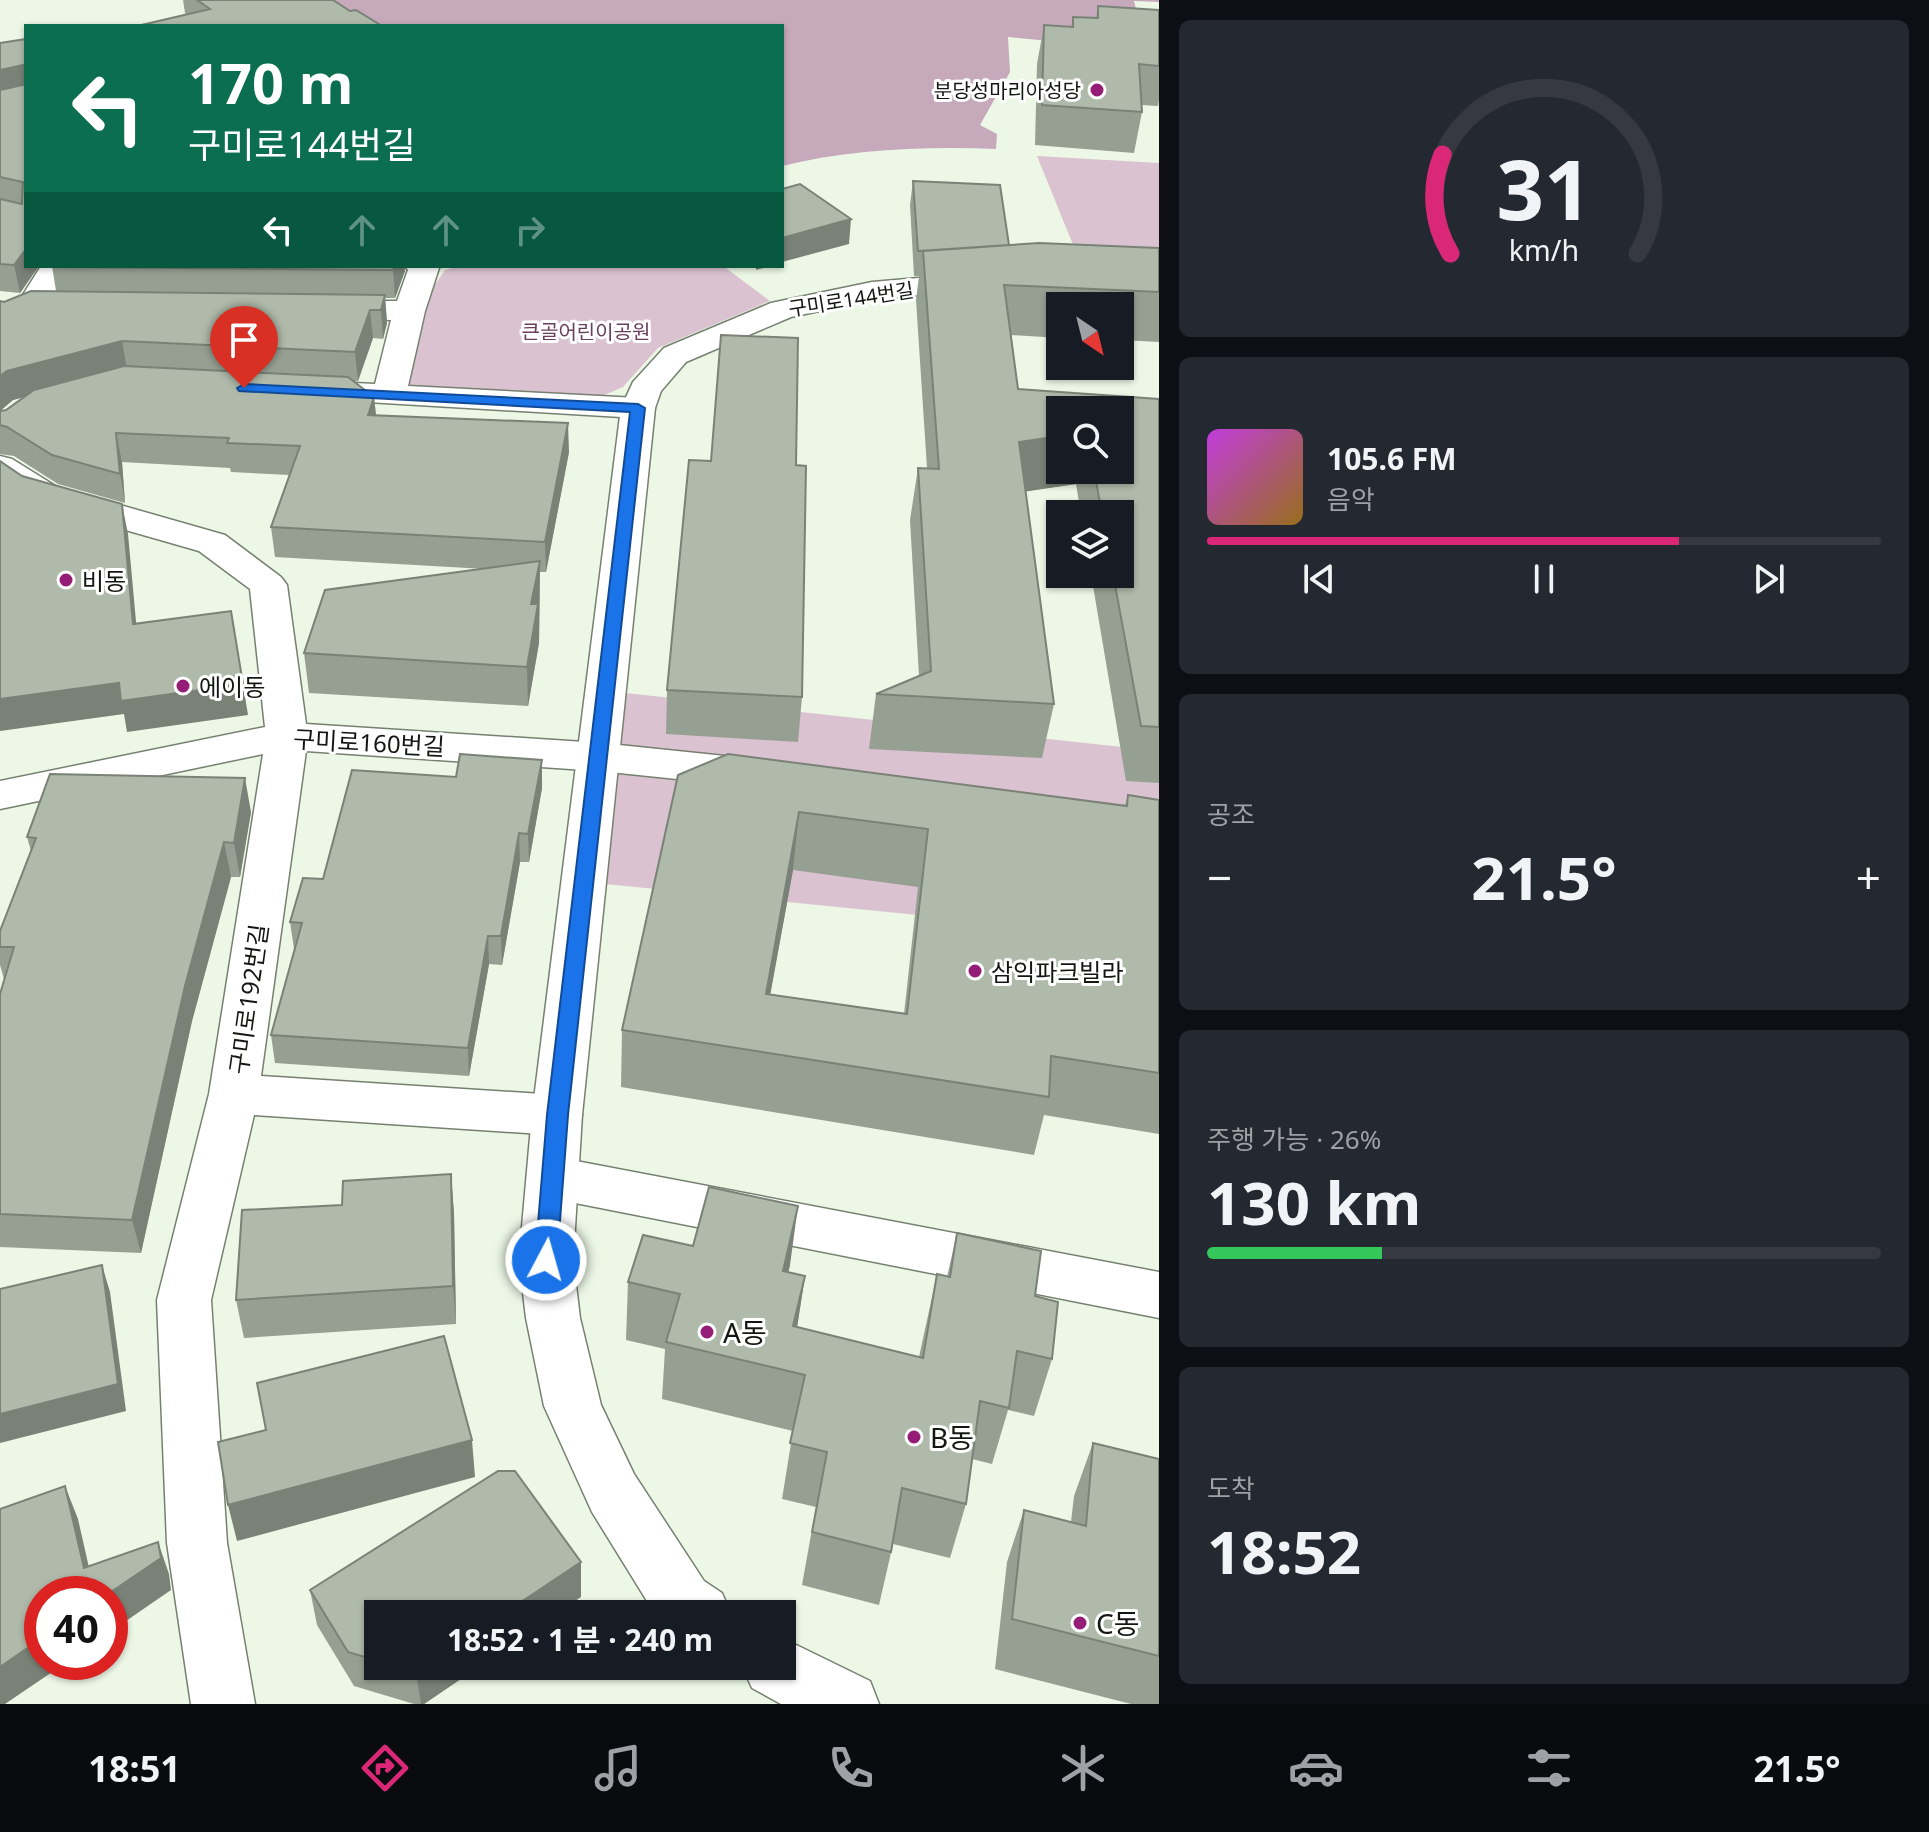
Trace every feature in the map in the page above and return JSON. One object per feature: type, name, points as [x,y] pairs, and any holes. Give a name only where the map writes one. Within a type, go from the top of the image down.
[{"type":"street","points":[[0,322],[31,307],[55,268]]},
{"type":"street","points":[[389,395],[409,311],[426,268]]},
{"type":"street","name":"구미로144번길","points":[[638,408],[645,389],[675,355],[782,310],[872,291],[1002,280]]},
{"type":"street","points":[[0,302],[63,308]]},
{"type":"street","points":[[299,310],[409,311]]},
{"type":"street","points":[[281,390],[638,408],[557,1115],[555,1178],[546,1260],[553,1318],[573,1406],[613,1493],[681,1600]]},
{"type":"street","name":"구미로192번길","points":[[0,466],[44,495],[212,543],[268,585],[287,736],[234,1094],[184,1300],[197,1543],[223,1704]]},
{"type":"street","name":"구미로160번길","points":[[0,795],[287,736],[600,757],[787,776]]},
{"type":"street","points":[[234,1094],[557,1115]]},
{"type":"street","points":[[555,1178],[1159,1295]]},
{"type":"street","points":[[796,1677],[847,1704]]},
{"type":"green space","points":[[1037,156],[1159,163],[1159,258],[1078,257]]},
{"type":"green space","name":"큰골어린이공원","points":[[726,268],[770,301],[658,348],[623,387],[602,396],[402,391],[419,308],[445,270]]},
{"type":"green space","points":[[616,692],[1159,751],[1159,815],[607,752]]},
{"type":"green space","points":[[605,764],[1159,827],[1159,939],[595,883]]},
{"type":"shaded area","points":[[330,0],[1159,0],[1134,1],[1140,25],[1091,45],[1008,37],[1010,72],[980,125],[997,134],[996,149],[889,150],[784,166],[784,24],[378,24]]},
{"type":"building","points":[[197,0],[333,0],[379,24],[146,24],[210,9]]},
{"type":"building","points":[[1098,6],[1159,10],[1159,66],[1139,64],[1142,112],[1042,105],[1044,25],[1073,27],[1073,17],[1098,18]]},
{"type":"building","points":[[24,39],[24,252],[14,265],[0,264],[0,199],[22,204],[23,182],[0,177],[0,90],[23,85],[23,65],[0,70],[0,43]]},
{"type":"building","points":[[913,181],[1000,185],[1009,245],[918,251]]},
{"type":"building","points":[[800,184],[851,219],[784,237],[784,188]]},
{"type":"building","points":[[1039,243],[1159,248],[1159,292],[1004,285],[1018,389],[1117,396],[1046,396],[1046,438],[1019,442],[1054,704],[876,694],[931,671],[918,468],[939,469],[923,251]]},
{"type":"building","points":[[166,268],[394,268],[393,270]]},
{"type":"building","points":[[31,291],[385,295],[381,310],[370,310],[355,352],[122,341],[7,371],[0,376],[0,301]]},
{"type":"building","points":[[721,335],[798,338],[796,465],[806,466],[802,697],[667,690],[689,460],[711,461]]},
{"type":"building","points":[[124,366],[348,377],[374,397],[368,415],[568,423],[545,542],[271,527],[300,446],[227,443],[229,438],[116,433],[120,474],[52,455],[0,425],[0,411],[34,390]]},
{"type":"building","points":[[1134,397],[1159,399],[1159,727],[1141,726],[1116,588],[1134,588],[1134,500],[1099,500],[1097,484],[1134,484]]},
{"type":"building","points":[[0,461],[22,476],[122,504],[133,624],[231,611],[243,684],[121,701],[119,683],[0,699]]},
{"type":"building","points":[[540,561],[531,604],[538,604],[527,667],[304,653],[325,590]]},
{"type":"building","points":[[460,754],[542,760],[528,834],[519,833],[501,936],[488,936],[468,1048],[271,1035],[302,923],[290,922],[303,878],[323,879],[352,770],[456,777]]},
{"type":"building","points":[[728,754],[1127,806],[1128,795],[1159,800],[1159,1073],[1051,1056],[1049,1097],[622,1030],[678,775]],"holes":[[[799,812],[928,829],[907,1014],[766,994]]]},
{"type":"building","points":[[50,774],[245,778],[234,843],[224,842],[185,986],[132,1220],[0,1214],[0,994],[14,947],[0,947],[0,931],[36,838],[27,837]]},
{"type":"building","points":[[451,1174],[453,1286],[236,1300],[242,1210],[342,1205],[343,1181]]},
{"type":"building","points":[[709,1187],[798,1206],[783,1271],[805,1276],[793,1326],[923,1358],[937,1274],[950,1277],[957,1233],[1041,1251],[1035,1296],[1058,1302],[1052,1359],[1017,1351],[1009,1408],[980,1401],[966,1504],[902,1488],[891,1552],[812,1532],[827,1452],[790,1443],[805,1375],[666,1342],[680,1294],[628,1282],[643,1235],[693,1246]]},
{"type":"building","points":[[102,1265],[118,1384],[0,1414],[0,1289]]},
{"type":"building","points":[[444,1336],[472,1440],[228,1505],[218,1442],[266,1430],[257,1383]]},
{"type":"building","name":"C동","points":[[1093,1443],[1159,1459],[1159,1656],[1012,1619],[1024,1510],[1086,1526]]},
{"type":"building","points":[[498,1471],[515,1471],[581,1562],[524,1600],[364,1600],[364,1657],[348,1652],[310,1590]]},
{"type":"building","points":[[65,1486],[84,1568],[158,1542],[161,1558],[128,1580],[128,1576],[24,1576],[24,1650],[0,1667],[0,1509]]},
{"type":"place","name":"분당성마리아성당","points":[[1097,90]]},
{"type":"place","name":"비동","points":[[66,580]]},
{"type":"place","name":"에이동","points":[[183,686]]},
{"type":"place","name":"삼익파크빌라","points":[[975,971]]},
{"type":"place","name":"A동","points":[[707,1332]]},
{"type":"place","name":"B동","points":[[914,1437]]},
{"type":"place","name":"C동","points":[[1080,1623]]},
{"type":"route","points":[[244,388],[638,408],[557,1115],[555,1178],[546,1260]]}]
